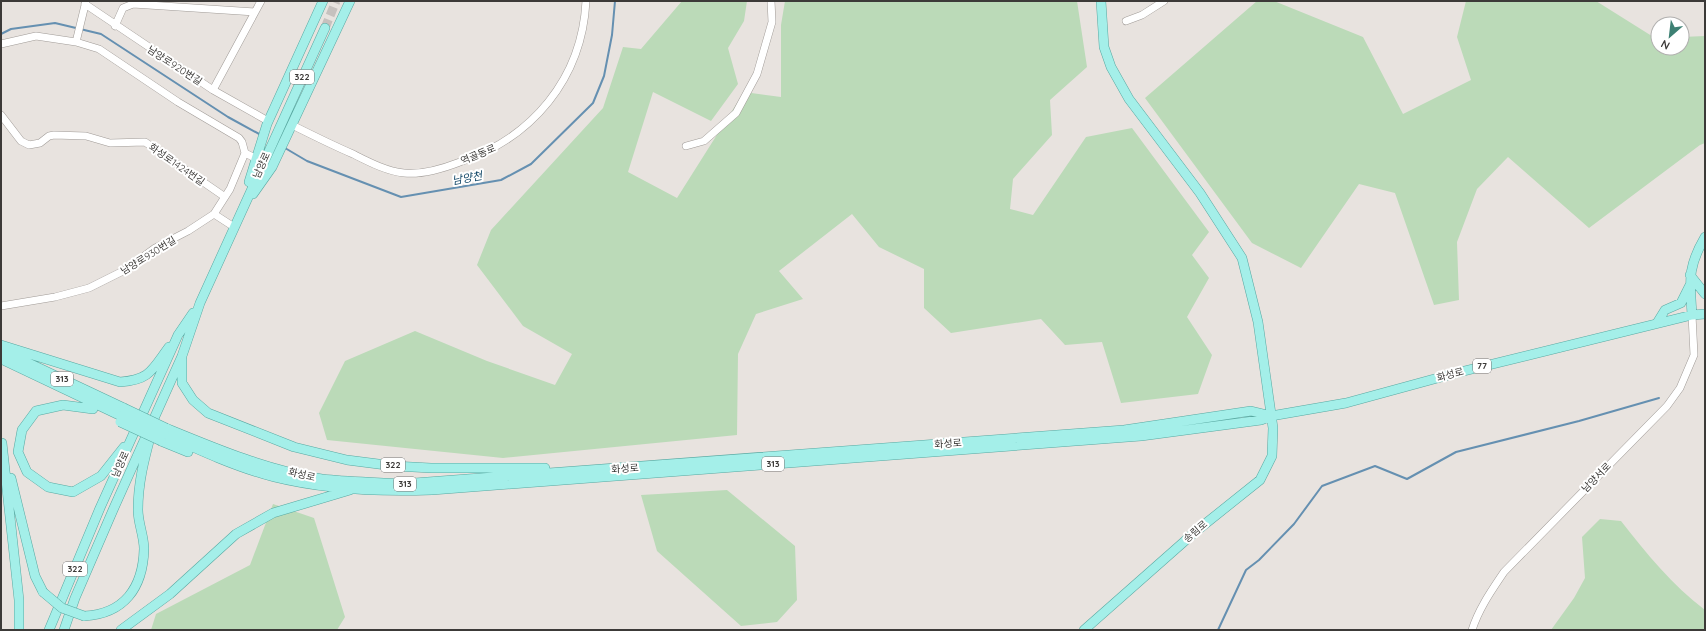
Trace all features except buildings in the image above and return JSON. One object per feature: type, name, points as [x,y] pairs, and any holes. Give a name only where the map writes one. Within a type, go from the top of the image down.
[{"type":"main road","points":[[242,209],[272,167],[339,26],[348,1]]},
{"type":"main road","name":"송림로","points":[[1084,630],[1194,532],[1260,480],[1272,456],[1273,428],[1258,322],[1242,258],[1200,193],[1125,93],[1111,67],[1104,47],[1100,1]]},
{"type":"main road","points":[[260,154],[268,122],[321,4]]},
{"type":"main road","name":"남양로","points":[[64,630],[75,598],[158,407],[182,356],[200,303],[242,209],[260,154],[279,126],[324,28]]},
{"type":"main road","points":[[1700,313],[1691,284],[1690,274],[1695,253],[1705,237]]},
{"type":"main road","points":[[1690,274],[1705,294]]},
{"type":"main road","points":[[1657,323],[1665,310],[1681,303],[1691,284]]},
{"type":"main road","name":"남양로","points":[[49,630],[100,508],[178,335],[200,303]]},
{"type":"main road","name":"화성로","points":[[1,360],[204,452],[274,476],[312,485],[354,489],[391,491],[432,490],[947,452],[1141,436],[1261,420],[1271,416],[1346,403],[1456,372],[1700,313]]},
{"type":"main road","points":[[1,345],[120,382],[125,382],[136,381],[149,374],[178,335]]},
{"type":"main road","name":"화성로","points":[[1,350],[121,415]]},
{"type":"main road","name":"322","points":[[182,356],[182,383],[193,400],[208,413],[294,447],[347,460],[431,468],[554,468],[603,463],[652,466]]},
{"type":"main road","points":[[1,366],[93,409]]},
{"type":"main road","points":[[133,435],[101,476],[73,492],[48,487],[27,472],[18,452],[22,430],[36,411],[63,405],[121,415],[164,434]]},
{"type":"main road","points":[[2,440],[35,576],[43,592],[62,608],[84,616],[94,615],[118,607],[134,590],[142,573],[144,548],[138,511],[140,478],[158,407]]},
{"type":"main road","name":"화성로","points":[[164,434],[253,462],[322,478],[401,484],[1124,430],[1251,411],[1271,416]]},
{"type":"main road","points":[[2,440],[19,600],[20,630]]},
{"type":"main road","points":[[121,630],[170,594],[236,534],[273,513],[354,489]]},
{"type":"street","points":[[213,90],[261,1]]},
{"type":"street","name":"역골동로","points":[[290,129],[378,166],[402,173],[418,173],[438,169],[479,156],[500,145],[522,130],[538,115],[552,98],[564,78],[576,51],[582,31],[586,1]]},
{"type":"street","points":[[686,146],[704,141],[736,113],[757,74],[772,22],[771,1]]},
{"type":"street","points":[[1126,21],[1142,15],[1164,1]]},
{"type":"street","points":[[76,42],[85,3]]},
{"type":"street","name":"남양로920번길","points":[[85,3],[115,26],[213,90],[268,122]]},
{"type":"street","points":[[115,26],[123,8],[133,4],[255,12]]},
{"type":"street","points":[[1,44],[36,36],[76,42],[106,53],[178,102],[235,135],[242,142],[245,153],[260,154]]},
{"type":"street","name":"화성로1424번길","points":[[1,115],[21,141],[28,145],[40,143],[54,134],[86,136],[110,143],[146,142],[224,197]]},
{"type":"street","name":"남양로930번길","points":[[1,306],[55,297],[89,288],[125,270],[155,248],[188,231],[214,214],[230,189],[245,153]]},
{"type":"street","points":[[214,214],[234,227]]},
{"type":"street","name":"남양서로","points":[[1472,630],[1490,592],[1504,572],[1667,406],[1680,388],[1694,355],[1700,313]]},
{"type":"green space","points":[[682,1],[747,1],[744,21],[728,48],[738,84],[711,121],[653,92],[628,172],[677,198],[744,92],[781,97],[781,25],[785,1],[1077,1],[1087,67],[1050,100],[1052,135],[1013,179],[1010,209],[1033,215],[1086,137],[1132,128],[1209,232],[1192,255],[1209,278],[1187,317],[1212,355],[1198,394],[1121,403],[1102,342],[1065,345],[1041,319],[951,333],[924,308],[924,269],[879,247],[852,214],[779,271],[803,299],[756,314],[738,354],[737,435],[503,458],[327,440],[319,413],[345,361],[415,331],[487,361],[555,385],[572,354],[523,326],[477,265],[491,230],[603,108],[623,47],[641,49]]},
{"type":"green space","points":[[1257,1],[1274,1],[1363,37],[1403,114],[1471,80],[1457,37],[1466,1],[1596,1],[1650,35],[1650,56],[1690,56],[1690,37],[1705,36],[1705,143],[1700,145],[1589,228],[1508,157],[1477,189],[1457,242],[1459,300],[1434,305],[1395,193],[1359,184],[1301,268],[1252,243],[1145,98]]},
{"type":"green space","points":[[727,490],[795,546],[797,600],[777,622],[741,626],[657,551],[641,495]]},
{"type":"green space","points":[[273,504],[314,518],[345,617],[337,630],[151,630],[156,614],[250,565]]},
{"type":"green space","points":[[1600,519],[1621,521],[1671,580],[1705,610],[1705,630],[1551,630],[1574,598],[1585,578],[1582,537]]},
{"type":"waterway","name":"남양천","points":[[285,148],[307,161],[401,197],[501,180],[531,164],[593,103],[604,76],[612,35],[615,1]]},
{"type":"waterway","points":[[1,34],[11,29],[55,23],[101,34],[228,117],[261,135]]},
{"type":"waterway","points":[[1218,630],[1246,570],[1259,560],[1294,524],[1322,486],[1375,466],[1407,479],[1456,452],[1579,421],[1659,398]]},
{"type":"tunnel","points":[[325,28],[336,1]]}]
